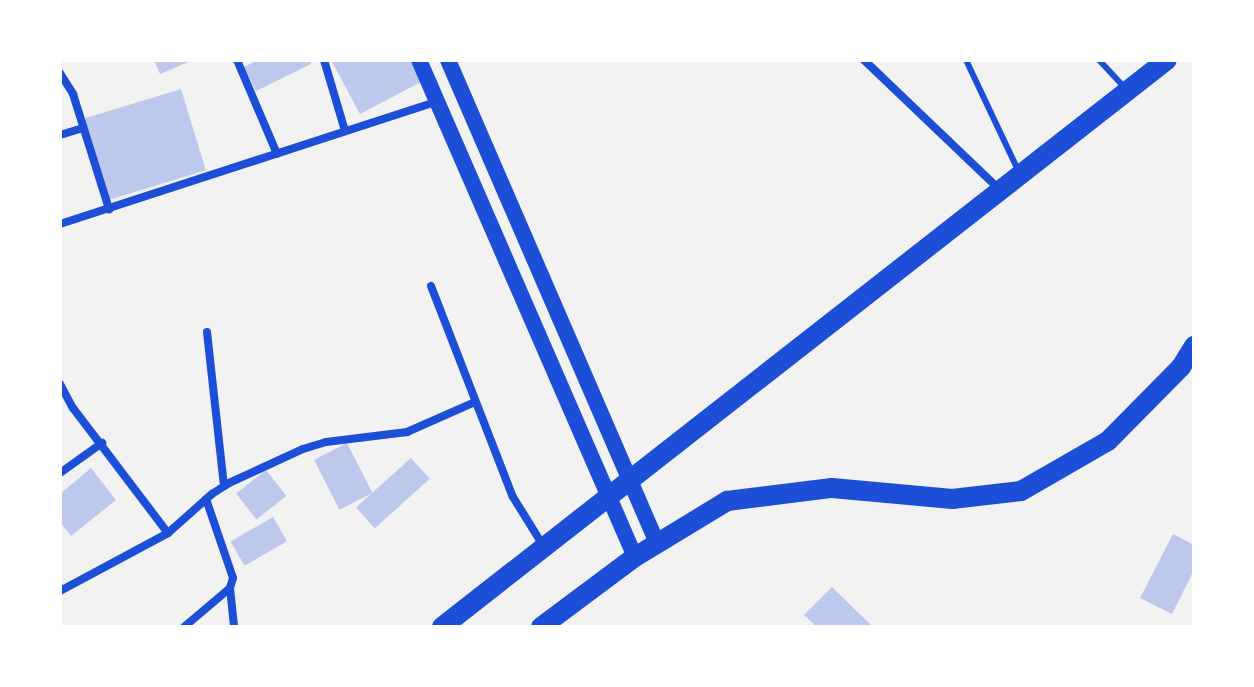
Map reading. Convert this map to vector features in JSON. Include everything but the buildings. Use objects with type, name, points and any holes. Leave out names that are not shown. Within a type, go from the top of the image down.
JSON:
[{"type":"main road","points":[[419,60],[635,557]]},
{"type":"main road","points":[[448,60],[657,543]]},
{"type":"main road","points":[[442,627],[1167,60]]},
{"type":"main road","points":[[541,627],[635,557],[727,501],[832,488],[952,499],[1021,491],[1108,441],[1181,367],[1194,346]]},
{"type":"street","points":[[237,60],[277,154]]},
{"type":"street","points":[[324,60],[345,131]]},
{"type":"street","points":[[864,60],[1000,191]]},
{"type":"street","points":[[60,73],[73,94],[109,209]]},
{"type":"street","points":[[60,224],[435,102]]},
{"type":"street","points":[[60,135],[83,128]]},
{"type":"street","points":[[431,286],[513,497],[544,548]]},
{"type":"street","points":[[207,332],[224,486]]},
{"type":"street","points":[[60,384],[73,408],[168,533]]},
{"type":"street","points":[[60,591],[168,533],[224,486],[303,449],[423,427],[475,402]]},
{"type":"street","points":[[60,473],[102,443]]},
{"type":"street","points":[[206,499],[233,578],[230,588],[234,627]]},
{"type":"street","points":[[184,627],[230,588]]},
{"type":"lane","points":[[966,60],[1020,175]]},
{"type":"lane","points":[[1099,60],[1128,91]]}]
